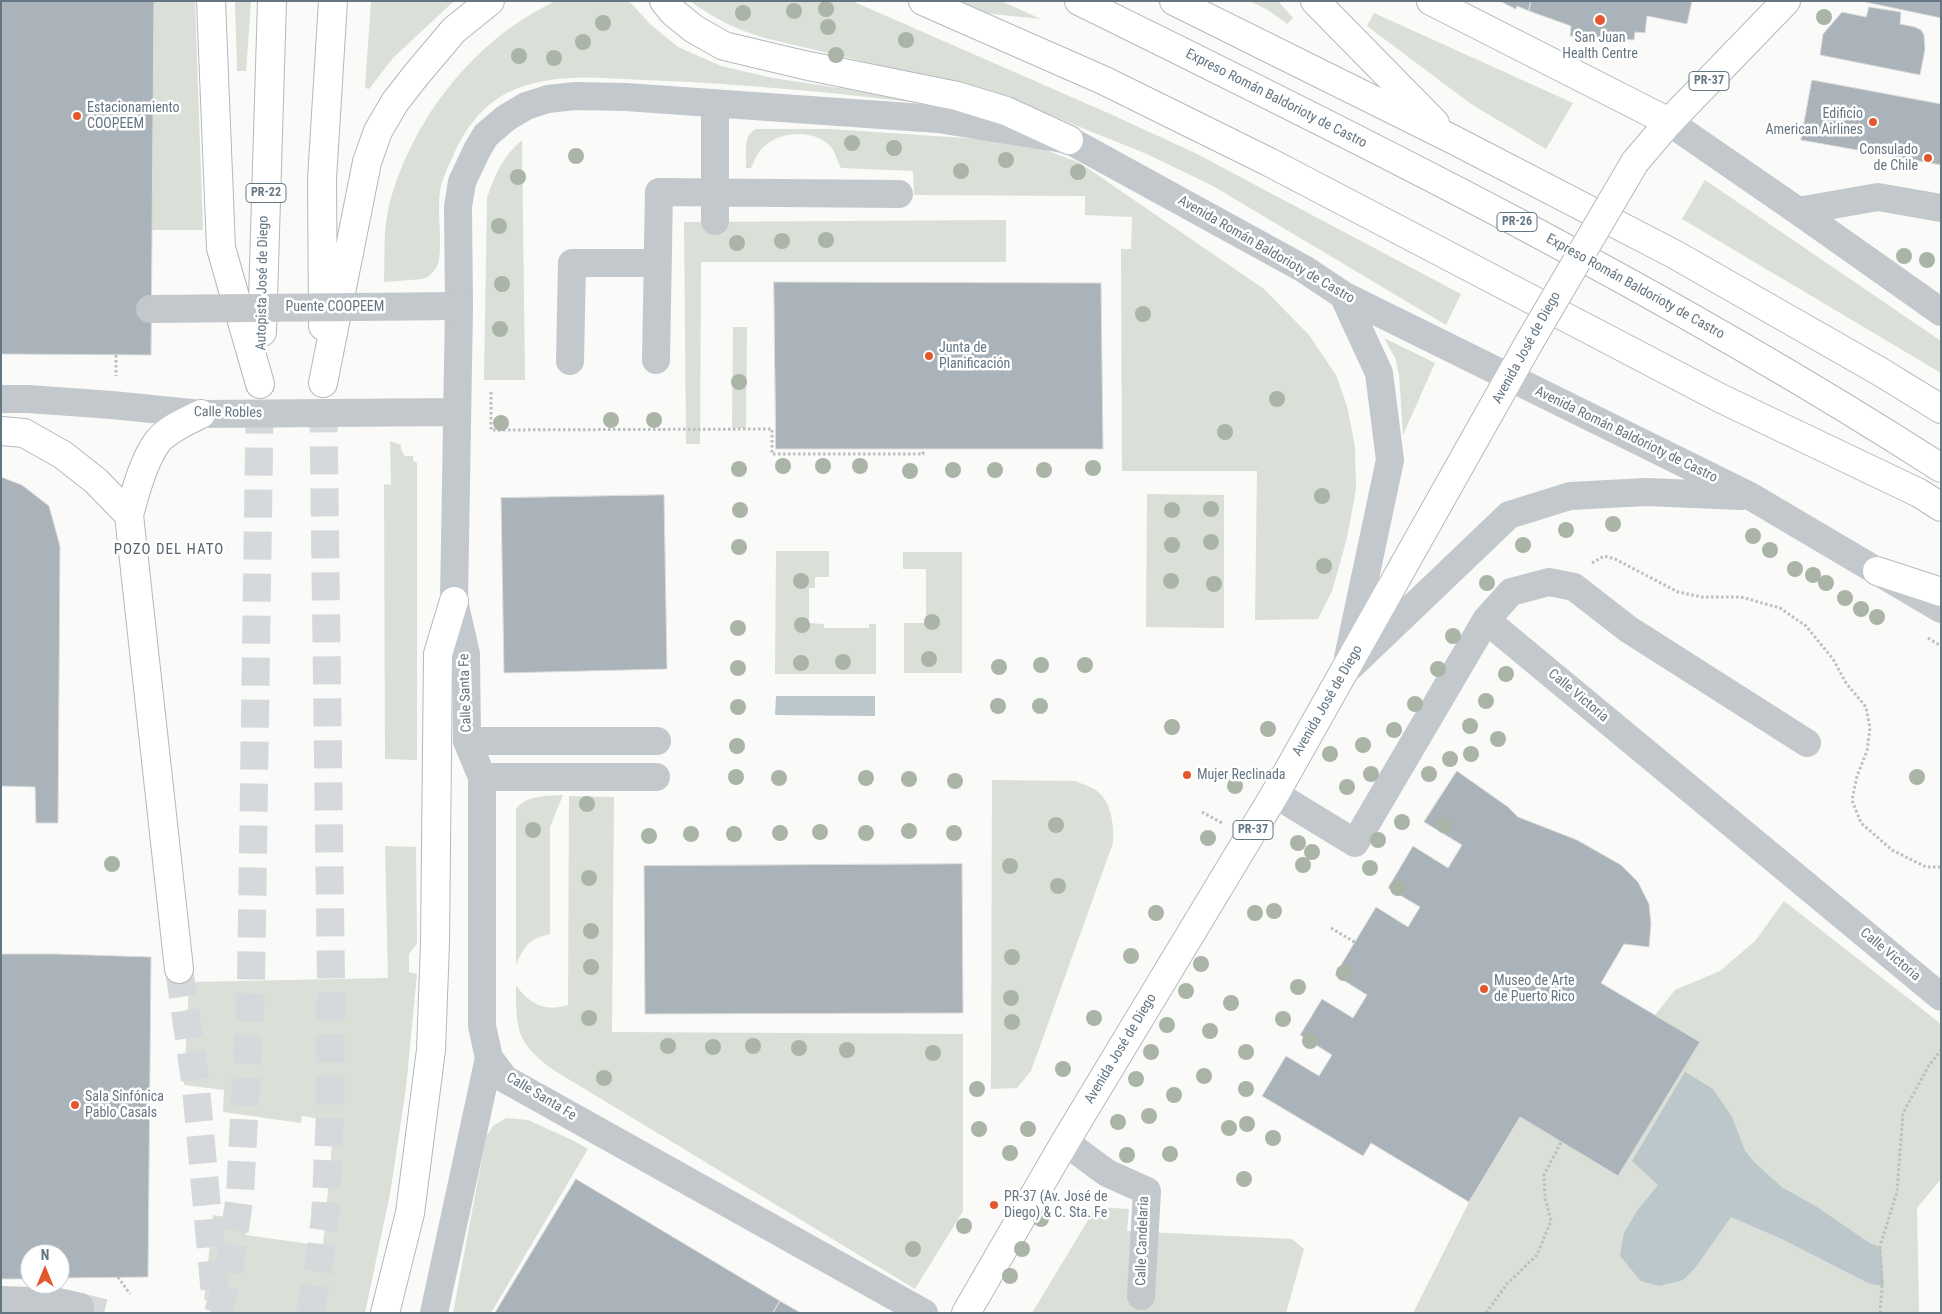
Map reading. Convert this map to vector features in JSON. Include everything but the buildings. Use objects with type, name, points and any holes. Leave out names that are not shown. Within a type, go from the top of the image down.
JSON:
[{"type":"main road","name":"Autopista José de Diego","points":[[212,1],[221,248],[260,384],[272,1]]},
{"type":"main road","points":[[333,1],[322,179],[323,383],[368,162],[378,132],[400,95],[441,45],[454,30],[490,1]]},
{"type":"main road","points":[[923,1],[1105,82],[1269,162],[1720,398],[1919,493],[1941,507]]},
{"type":"main road","name":"Expreso Román Baldorioty de Castro","points":[[1079,1],[1456,190],[1664,300],[1782,369],[1941,468]]},
{"type":"main road","points":[[1174,1],[1452,139],[1674,254],[1879,371],[1941,409]]},
{"type":"main road","points":[[1315,1],[1452,139]]},
{"type":"main road","points":[[1430,1],[1669,122]]},
{"type":"main road","name":"PR-37","points":[[1669,122],[1786,1]]},
{"type":"main road","points":[[668,7],[694,29],[724,46],[804,65],[957,96],[1006,111],[1070,140]]},
{"type":"main road","name":"Avenida José de Diego","points":[[966,1313],[1065,1142],[1275,794],[1346,672],[1530,341],[1635,162],[1669,122]]},
{"type":"main road","points":[[179,969],[129,515],[142,473],[158,441],[175,428],[201,414]]},
{"type":"main road","points":[[1,431],[24,433],[63,455],[96,481],[129,515]]},
{"type":"main road","points":[[1876,571],[1941,592]]},
{"type":"main road","points":[[385,1313],[410,1212],[431,1050],[435,942],[438,654],[454,601]]},
{"type":"street","name":"Calle Santa Fe","points":[[715,103],[575,96],[548,98],[526,106],[506,118],[486,135],[476,150],[462,182],[458,208],[459,306],[454,601],[466,654],[467,741],[482,777],[482,1026],[489,1058],[505,1079],[924,1313]]},
{"type":"street","points":[[715,103],[715,221]]},
{"type":"street","name":"Avenida Román Baldorioty de Castro","points":[[715,103],[938,119],[1070,140],[1304,269],[1343,295],[1750,496],[1941,609]]},
{"type":"street","points":[[1669,122],[1941,312]]},
{"type":"street","points":[[656,360],[659,192],[899,194]]},
{"type":"street","points":[[1798,211],[1878,197],[1941,208]]},
{"type":"street","points":[[570,361],[572,263],[658,263]]},
{"type":"street","points":[[1343,295],[1379,373],[1390,460],[1346,672]]},
{"type":"street","name":"Puente COOPEEM","points":[[150,309],[459,306]]},
{"type":"street","name":"Calle Robles","points":[[1,399],[112,405],[201,414],[456,412]]},
{"type":"street","points":[[1346,672],[1509,515],[1570,496],[1646,492],[1750,496]]},
{"type":"street","points":[[1275,794],[1355,843],[1486,620],[1511,592],[1549,582],[1574,588],[1628,630],[1806,743]]},
{"type":"street","name":"Calle Victoria","points":[[1486,620],[1941,997]]},
{"type":"street","points":[[467,741],[657,741]]},
{"type":"street","points":[[482,777],[656,777]]},
{"type":"street","points":[[434,1313],[489,1058]]},
{"type":"street","name":"Calle Candelaria","points":[[1065,1142],[1107,1173],[1147,1191],[1141,1296]]},
{"type":"street","points":[[1,1300],[58,1302],[80,1307]]},
{"type":"path","points":[[491,392],[491,430],[772,429],[772,454],[923,454],[923,449]]},
{"type":"path","points":[[1574,588],[1586,567],[1604,556],[1615,559],[1678,592],[1702,597],[1741,597],[1780,608],[1806,626],[1833,659],[1846,683],[1866,707],[1870,728],[1867,751],[1857,776],[1852,800],[1861,823],[1892,850],[1926,867],[1941,867]]},
{"type":"path","points":[[1331,928],[1356,942]]},
{"type":"path","points":[[1880,1313],[1882,1288],[1880,1246],[1897,1192],[1903,1113],[1928,1067],[1941,1050]]},
{"type":"path","points":[[1486,1313],[1507,1284],[1537,1254],[1551,1220],[1545,1197],[1544,1175],[1561,1142]]},
{"type":"path","points":[[118,1277],[130,1294]]},
{"type":"shaded area","points":[[154,1],[195,1],[203,230],[151,230]]},
{"type":"shaded area","points":[[235,1],[251,1],[246,71],[237,71]]},
{"type":"shaded area","points":[[371,1],[454,1],[393,58],[369,89],[365,88]]},
{"type":"shaded area","points":[[556,1],[629,1],[650,24],[678,47],[721,66],[773,78],[945,104],[945,106],[870,97],[681,81],[575,78],[542,81],[525,86],[509,92],[491,103],[475,119],[457,146],[445,173],[440,191],[440,251],[434,271],[423,279],[384,282],[385,234],[389,206],[399,174],[413,143],[430,113],[450,85],[473,59],[526,17]]},
{"type":"shaded area","points":[[690,1],[852,1],[1195,153],[1461,294],[1446,325],[1213,186],[1149,155],[1021,103],[974,88],[755,35],[726,23]]},
{"type":"shaded area","points":[[955,1],[1001,1],[1041,19],[983,13]]},
{"type":"shaded area","points":[[1250,1],[1278,1],[1293,18],[1287,24],[1268,10]]},
{"type":"shaded area","points":[[1374,13],[1573,103],[1546,149],[1471,104],[1367,26]]},
{"type":"shaded area","points":[[756,129],[830,129],[995,140],[1038,147],[1080,163],[1264,289],[1309,335],[1336,375],[1347,406],[1355,447],[1356,489],[1347,538],[1332,591],[1318,619],[1255,620],[1257,471],[1122,471],[1121,249],[1131,249],[1132,217],[1085,215],[1085,196],[914,195],[913,171],[841,168],[831,147],[825,141],[808,135],[789,135],[772,140],[757,155],[751,168],[746,168],[747,141]]},
{"type":"shaded area","points":[[522,140],[525,380],[484,380],[487,198],[500,167],[515,146]]},
{"type":"shaded area","points":[[1705,180],[1941,341],[1941,373],[1682,219]]},
{"type":"shaded area","points":[[1006,220],[1006,262],[701,262],[700,444],[686,444],[684,222]]},
{"type":"shaded area","points":[[733,327],[747,327],[746,428],[732,428]]},
{"type":"shaded area","points":[[1384,338],[1435,363],[1403,435],[1399,374],[1395,358]]},
{"type":"shaded area","points":[[390,441],[401,445],[401,450],[405,456],[413,456],[413,461],[417,463],[417,760],[385,759],[384,484],[391,485]]},
{"type":"shaded area","points":[[1147,494],[1224,495],[1224,628],[1146,627]]},
{"type":"shaded area","points":[[776,551],[829,551],[829,577],[815,577],[815,588],[809,588],[809,623],[824,624],[824,628],[869,628],[869,624],[876,624],[876,674],[775,674]]},
{"type":"shaded area","points":[[903,552],[962,552],[962,673],[904,673],[904,623],[926,623],[926,569],[903,569]]},
{"type":"shaded area","points":[[776,696],[875,696],[875,716],[775,715]]},
{"type":"shaded area","points":[[992,780],[1075,781],[1086,785],[1097,791],[1106,801],[1113,829],[1113,843],[1031,1071],[1017,1088],[991,1089]]},
{"type":"shaded area","points":[[563,795],[550,827],[550,934],[537,938],[528,944],[516,965],[516,809],[520,804],[531,799]]},
{"type":"shaded area","points":[[569,796],[614,797],[612,1032],[963,1034],[963,1211],[915,1289],[555,1071],[532,1052],[518,1025],[516,985],[526,997],[538,1005],[552,1008],[568,1005]]},
{"type":"shaded area","points":[[385,846],[416,847],[417,944],[409,954],[409,972],[417,974],[406,1088],[390,1194],[365,1313],[210,1313],[211,1301],[204,1300],[213,1215],[246,1220],[246,1235],[323,1246],[334,1121],[302,1116],[301,1123],[223,1112],[224,1090],[184,1085],[189,982],[388,978]]},
{"type":"shaded area","points":[[1784,901],[1941,1024],[1941,1179],[1917,1208],[1919,1313],[1413,1313],[1469,1202],[1520,1117],[1618,1176],[1655,1015],[1675,990],[1720,971],[1755,941]]},
{"type":"shaded area","points":[[1685,1072],[1713,1089],[1732,1117],[1745,1151],[1754,1162],[1783,1188],[1817,1207],[1868,1242],[1881,1248],[1884,1286],[1870,1284],[1782,1239],[1731,1217],[1695,1268],[1683,1280],[1659,1286],[1641,1281],[1620,1256],[1624,1233],[1637,1211],[1658,1185],[1632,1161]]},
{"type":"shaded area","points":[[506,1118],[528,1120],[588,1149],[491,1313],[453,1313],[486,1137],[493,1126]]},
{"type":"shaded area","points":[[1096,1207],[1129,1209],[1127,1231],[1292,1239],[1304,1249],[1286,1313],[1032,1313]]},
{"type":"tunnel","points":[[310,1313],[325,1218],[330,1114],[331,981],[323,383]]},
{"type":"tunnel","points":[[218,1313],[227,1283],[240,1195],[251,983],[260,384]]},
{"type":"tunnel","points":[[179,969],[196,1088],[215,1295]]},
{"type":"tunnel","points":[[80,1307],[104,1313]]},
{"type":"place","name":"San Juan Health Centre","points":[[1600,20]]},
{"type":"place","name":"Estacionamiento COOPEEM","points":[[77,116]]},
{"type":"place","name":"Edificio American Airlines","points":[[1873,122]]},
{"type":"place","name":"Consulado de Chile","points":[[1928,158]]},
{"type":"place","name":"Junta de Planificación","points":[[929,356]]},
{"type":"place","name":"Mujer Reclinada","points":[[1187,775]]},
{"type":"place","name":"Museo de Arte de Puerto Rico","points":[[1484,989]]},
{"type":"place","name":"Sala Sinfónica Pablo Casals","points":[[75,1105]]},
{"type":"place","name":"PR-37 (Av. José de Diego) & C. Sta. Fe","points":[[994,1205]]},
{"type":"district","name":"POZO DEL HATO","points":[[169,550]]}]
